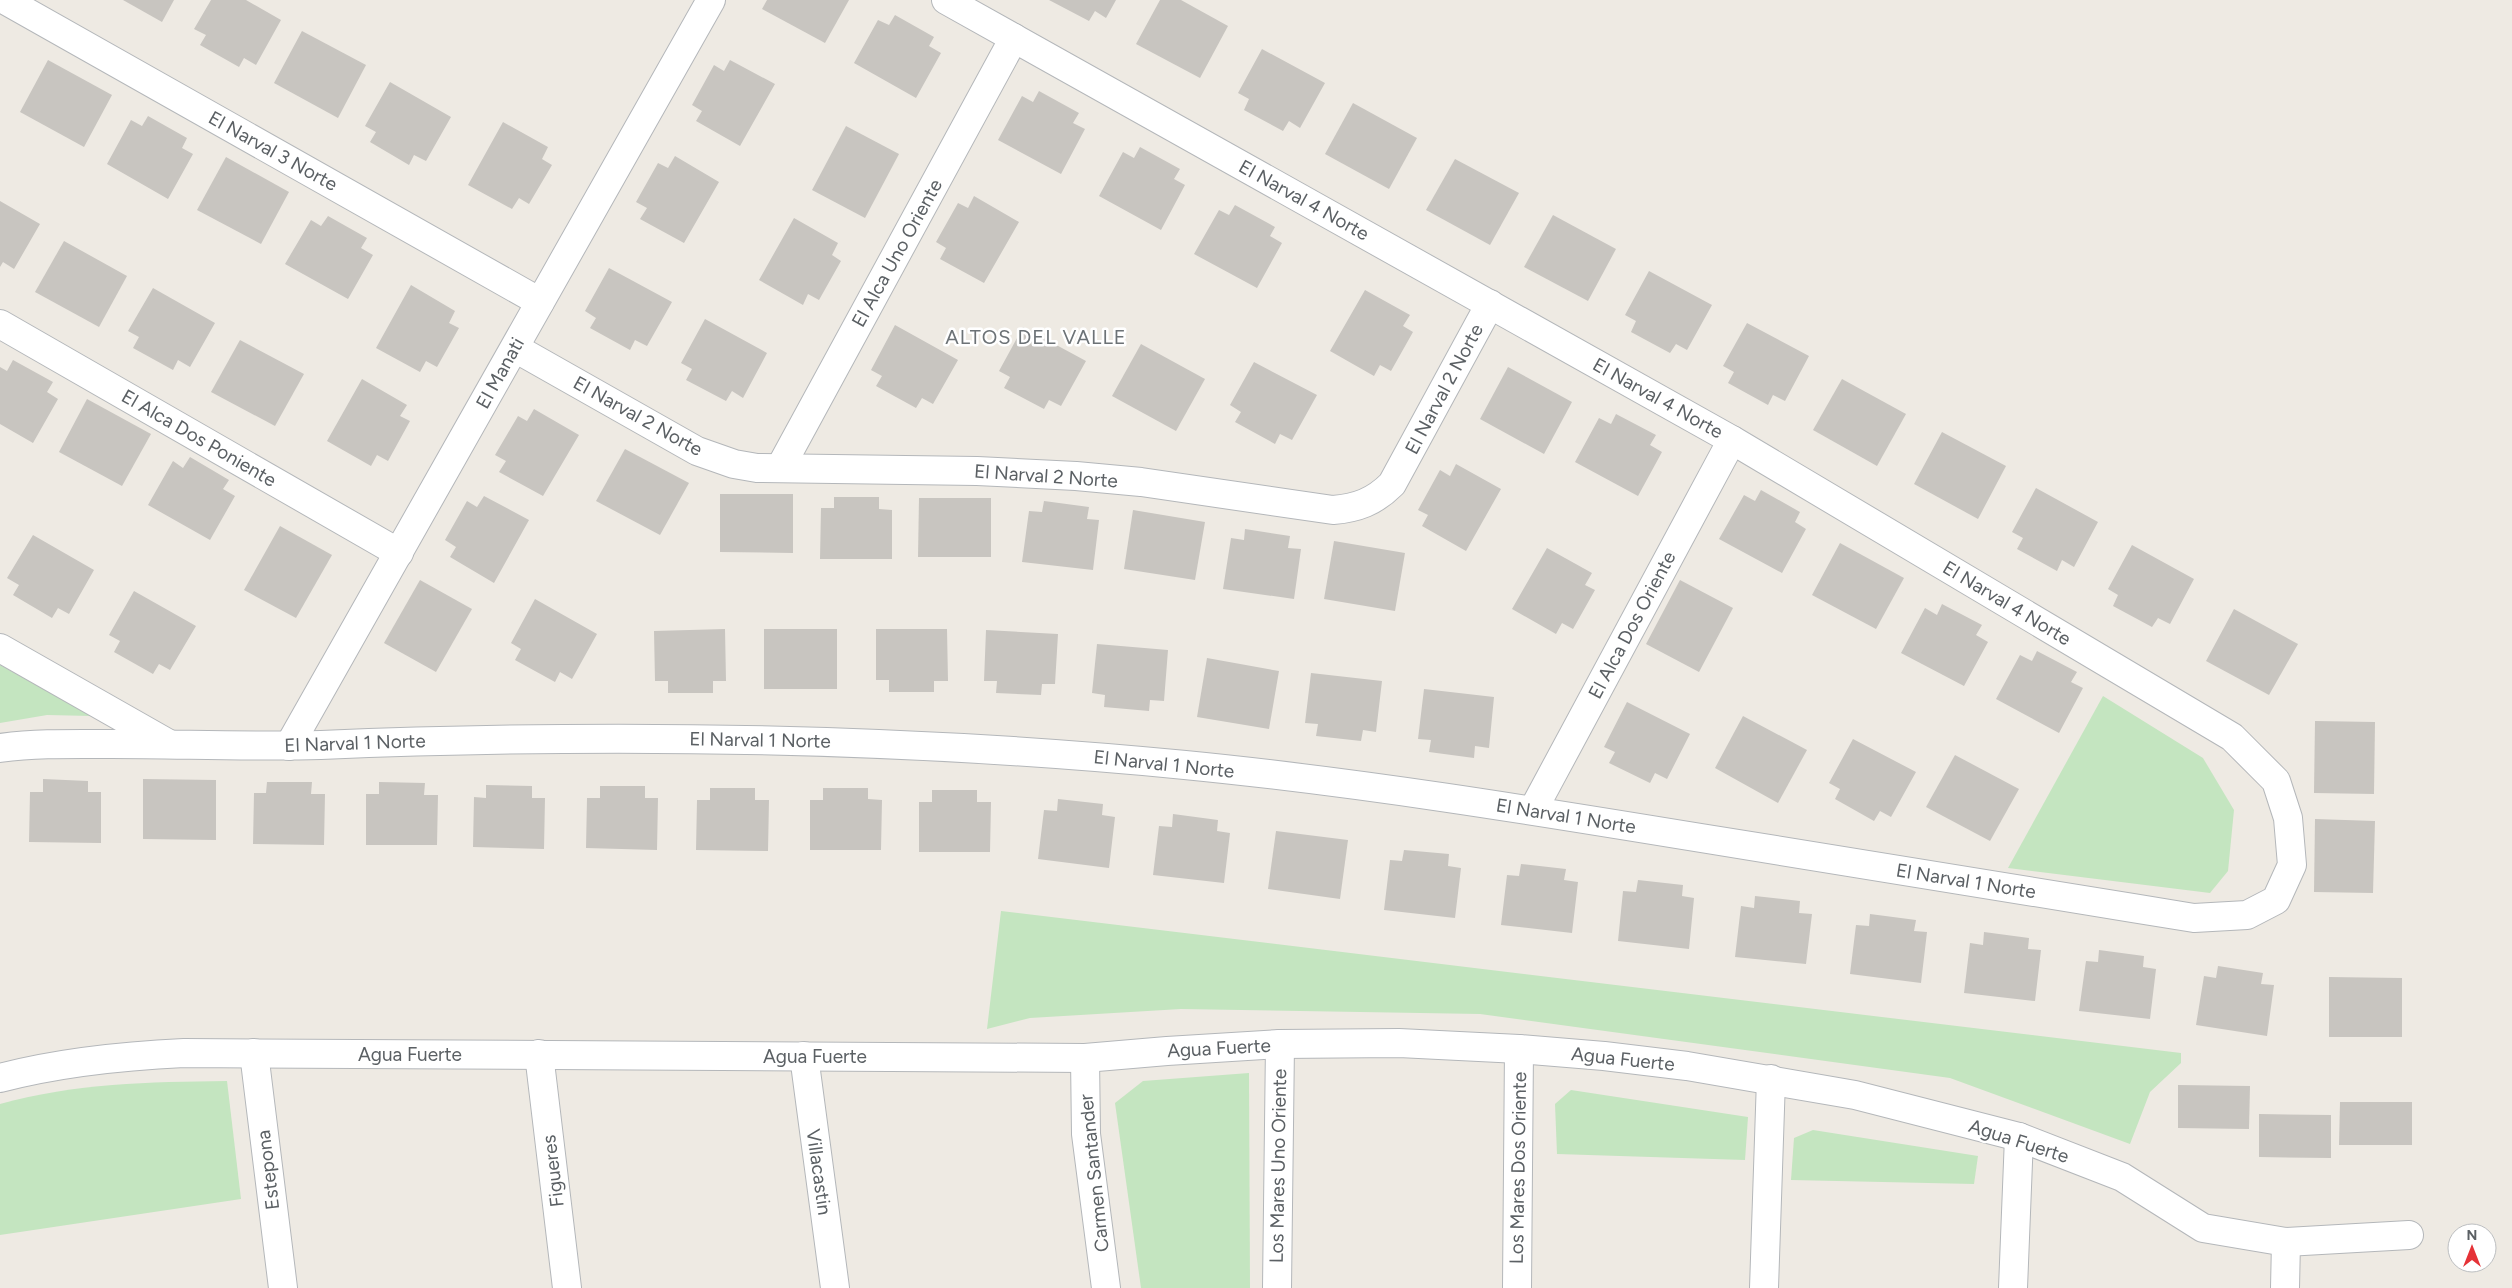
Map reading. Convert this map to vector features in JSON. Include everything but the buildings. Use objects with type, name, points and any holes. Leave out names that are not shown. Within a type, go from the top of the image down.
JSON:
[{"type":"street","name":"El Narval 3 Norte","points":[[5,0],[540,302]]},
{"type":"street","name":"El Manati","points":[[290,746],[711,0]]},
{"type":"street","name":"El Narval 4 Norte","points":[[946,0],[1732,440],[2232,737],[2276,781],[2288,818],[2292,865]]},
{"type":"street","name":"El Alca Uno Oriente","points":[[780,468],[1014,38]]},
{"type":"street","name":"El Narval 2 Norte","points":[[515,348],[697,451],[734,464],[780,468],[977,471],[1076,476],[1142,482],[1333,510],[1350,509],[1366,504],[1380,496],[1392,484],[1490,304]]},
{"type":"street","name":"El Alca Dos Poniente","points":[[0,324],[398,553]]},
{"type":"street","name":"El Alca Dos Oriente","points":[[1533,810],[1732,440]]},
{"type":"street","points":[[0,648],[170,744]]},
{"type":"street","name":"El Narval 1 Norte","points":[[0,748],[50,744],[290,746],[471,739],[652,737],[834,741],[1015,751],[1188,766],[1361,786],[1533,810],[2194,918],[2247,915],[2269,904],[2276,900],[2292,865]]},
{"type":"street","name":"Agua Fuerte","points":[[0,1078],[34,1069],[128,1056],[254,1053],[1085,1058],[1280,1044],[1400,1043],[1519,1048],[1604,1056],[1771,1079],[1937,1114],[2019,1137],[2122,1178],[2203,1228],[2286,1242],[2409,1235]]},
{"type":"street","name":"Los Mares Uno Oriente","points":[[1276,1288],[1280,1044]]},
{"type":"street","name":"Los Mares Dos Oriente","points":[[1517,1288],[1519,1048]]},
{"type":"street","name":"Estepona","points":[[254,1053],[283,1288]]},
{"type":"street","name":"Figueres","points":[[539,1054],[567,1288]]},
{"type":"street","name":"Villacastin","points":[[804,1056],[835,1288]]},
{"type":"street","name":"Carmen Santander","points":[[1085,1058],[1086,1134],[1106,1288]]},
{"type":"street","points":[[1764,1288],[1771,1079]]},
{"type":"street","points":[[2013,1288],[2019,1137]]},
{"type":"street","points":[[2285,1288],[2286,1242]]},
{"type":"green space","points":[[0,665],[92,716],[47,715],[0,723]]},
{"type":"green space","points":[[2103,696],[2203,758],[2234,810],[2228,871],[2210,893],[2008,868]]},
{"type":"green space","points":[[1001,911],[2181,1053],[2181,1063],[2150,1092],[2130,1144],[1950,1078],[1480,1014],[1181,1009],[1030,1018],[987,1029]]},
{"type":"green space","points":[[1249,1073],[1250,1288],[1141,1288],[1115,1103],[1143,1081]]},
{"type":"green space","points":[[227,1081],[241,1199],[0,1235],[0,1104],[56,1092],[112,1085]]},
{"type":"green space","points":[[1571,1090],[1748,1117],[1745,1160],[1557,1154],[1555,1104]]},
{"type":"green space","points":[[1813,1130],[1978,1156],[1974,1184],[1791,1180],[1794,1138]]},
{"type":"district","name":"ALTOS DEL VALLE","points":[[1036,337]]}]
